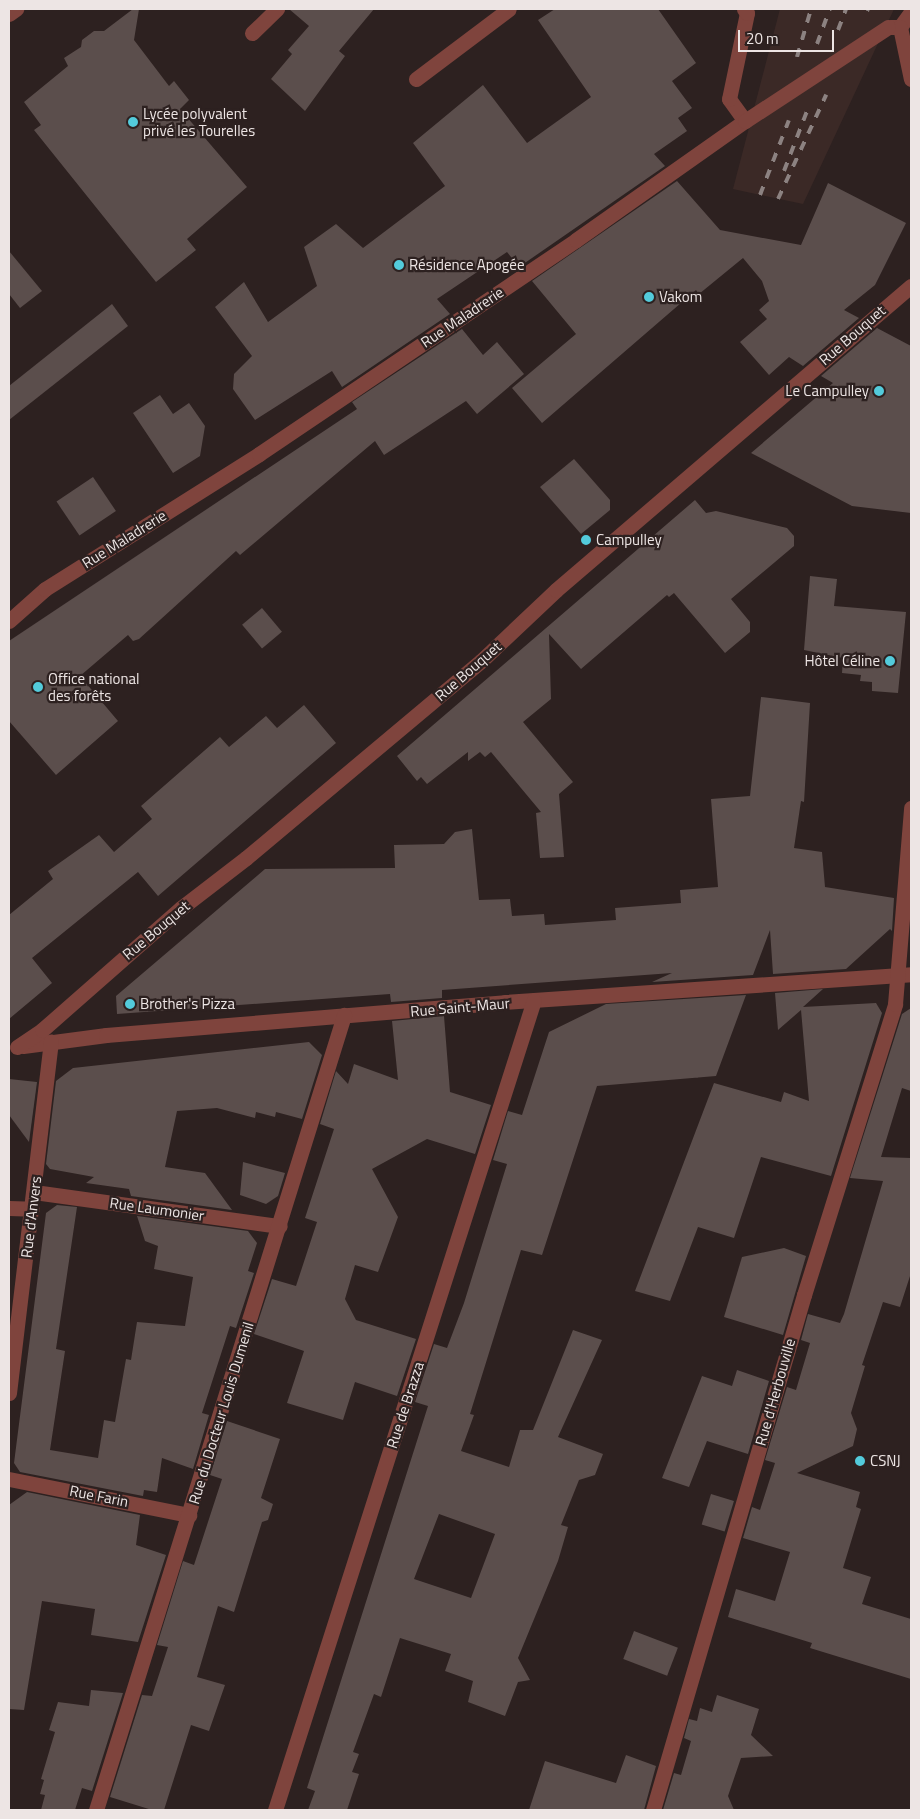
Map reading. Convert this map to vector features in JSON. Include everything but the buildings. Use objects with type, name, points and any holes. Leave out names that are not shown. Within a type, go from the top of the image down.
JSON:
[{"type":"street","points":[[9,14],[16,9]]},
{"type":"street","points":[[252,33],[277,9]]},
{"type":"street","points":[[416,79],[509,9]]},
{"type":"street","points":[[744,9],[747,13],[729,99],[745,121]]},
{"type":"street","name":"Rue Maladrerie","points":[[9,621],[45,589],[259,454],[576,240],[745,121],[894,27],[911,12]]},
{"type":"street","points":[[894,27],[911,79]]},
{"type":"street","name":"Rue Bouquet","points":[[13,1048],[42,1030],[181,908],[246,858],[481,661],[556,590],[911,286]]},
{"type":"street","name":"Rue d'Herbouville","points":[[653,1810],[804,1294],[895,1004],[895,974],[911,808]]},
{"type":"street","name":"Rue Saint-Maur","points":[[13,1048],[51,1041],[344,1015],[911,974]]},
{"type":"street","name":"Rue de Brazza","points":[[275,1810],[534,1000]]},
{"type":"street","name":"Rue du Docteur Louis Dumenil","points":[[96,1810],[280,1226],[344,1015]]},
{"type":"street","name":"Rue d'Anvers","points":[[9,1393],[51,1041]]},
{"type":"street","name":"Rue Laumonier","points":[[34,1192],[280,1226]]},
{"type":"street","points":[[9,1208],[32,1210]]},
{"type":"street","name":"Rue Farin","points":[[9,1478],[189,1515]]},
{"type":"shaded area","points":[[780,9],[894,9],[803,204],[733,189]]},
{"type":"railway","points":[[797,57],[811,9]]},
{"type":"railway","points":[[817,44],[830,9]]},
{"type":"railway","points":[[838,30],[846,9]]},
{"type":"railway","points":[[778,199],[826,95]]},
{"type":"railway","points":[[784,171],[809,106]]},
{"type":"railway","points":[[760,195],[789,120]]},
{"type":"place","name":"Lycée polyvalent privé les Tourelles","points":[[133,122]]},
{"type":"place","name":"Résidence Apogée","points":[[399,265]]},
{"type":"place","name":"Vakom","points":[[649,297]]},
{"type":"place","name":"Le Campulley","points":[[879,391]]},
{"type":"place","name":"Campulley","points":[[586,540]]},
{"type":"place","name":"Hôtel Céline","points":[[890,661]]},
{"type":"place","name":"Office national des forêts","points":[[38,687]]},
{"type":"place","name":"Brother's Pizza","points":[[130,1004]]},
{"type":"place","name":"CSNJ","points":[[860,1461]]}]
